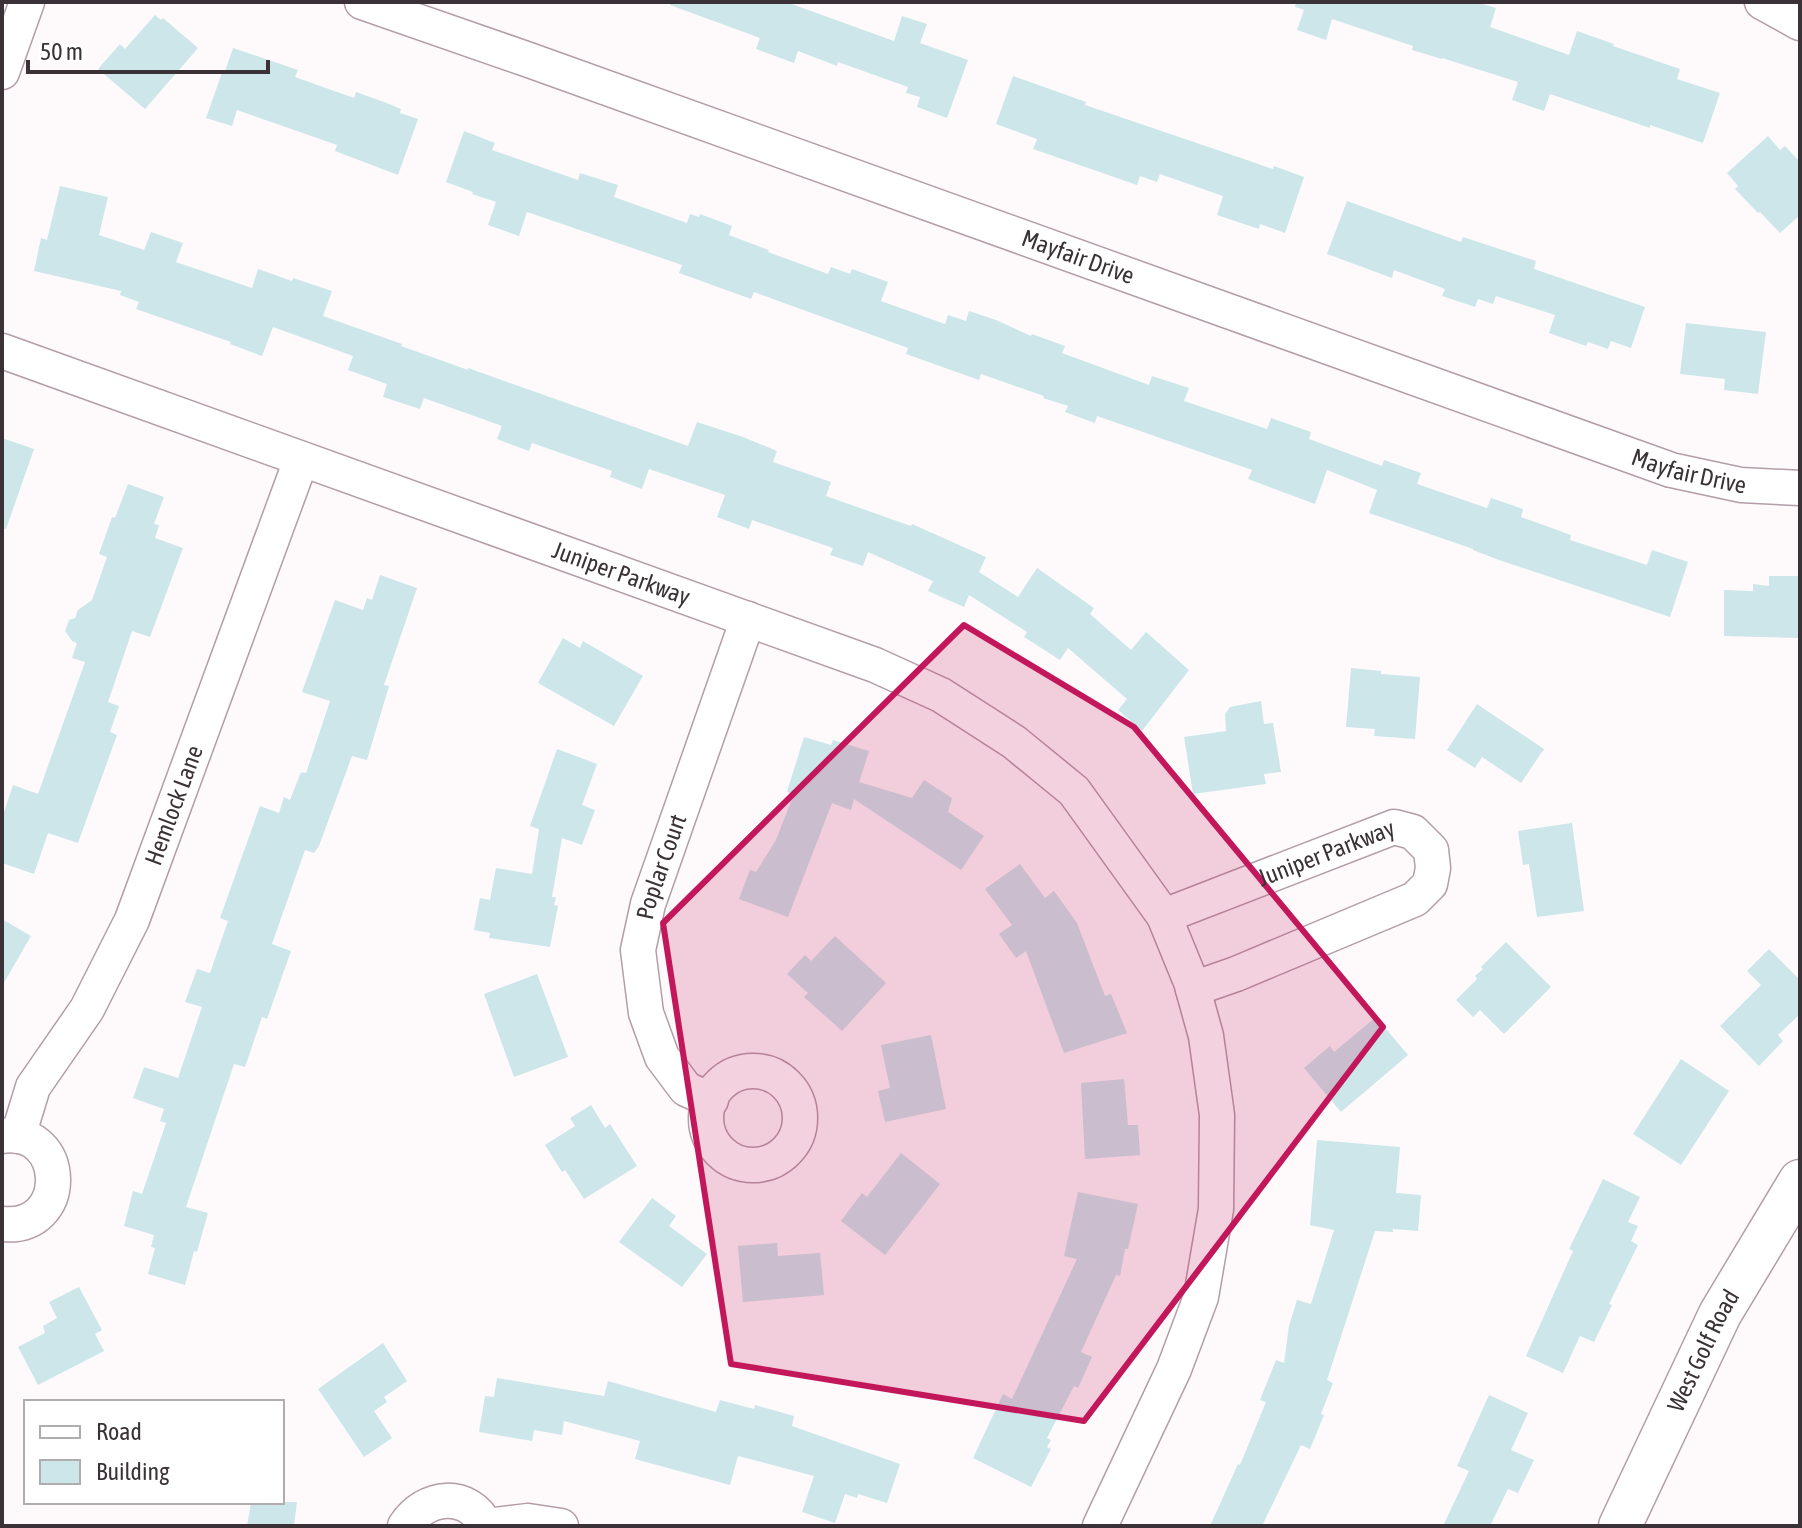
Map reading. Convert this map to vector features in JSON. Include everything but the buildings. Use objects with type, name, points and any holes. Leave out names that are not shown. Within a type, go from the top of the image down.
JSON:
[{"type":"street","points":[[2,72],[27,2]]},
{"type":"street","name":"Mayfair Drive","points":[[362,2],[1671,470],[1741,485],[1800,488]]},
{"type":"street","points":[[1765,3],[1800,23]]},
{"type":"street","name":"Juniper Parkway","points":[[2,351],[875,665],[941,695],[1014,742],[1074,791],[1164,916],[1193,989],[1206,1036],[1217,1115],[1216,1209],[1201,1297],[1174,1369],[1100,1526]]},
{"type":"street","name":"Hemlock Lane","points":[[2,1224],[20,1224],[34,1218],[51,1196],[54,1182],[46,1154],[35,1143],[10,1136],[33,1087],[87,1009],[132,920],[301,460]]},
{"type":"street","name":"Poplar Court","points":[[711,1100],[686,1089],[662,1057],[646,1013],[638,950],[648,904],[748,619]]},
{"type":"street","name":"Juniper Parkway","points":[[1164,916],[1394,827],[1413,832],[1431,850],[1433,868],[1430,884],[1415,899],[1193,989]]},
{"type":"street","name":"West Golf Road","points":[[1620,1526],[1720,1314],[1800,1181]]},
{"type":"street","points":[[405,1526],[415,1512],[428,1504],[442,1501],[458,1502],[471,1508],[486,1526],[528,1521],[561,1526]]},
{"type":"highlighted area","points":[[964,625],[1134,727],[1383,1027],[1084,1421],[731,1364],[663,923]]}]
